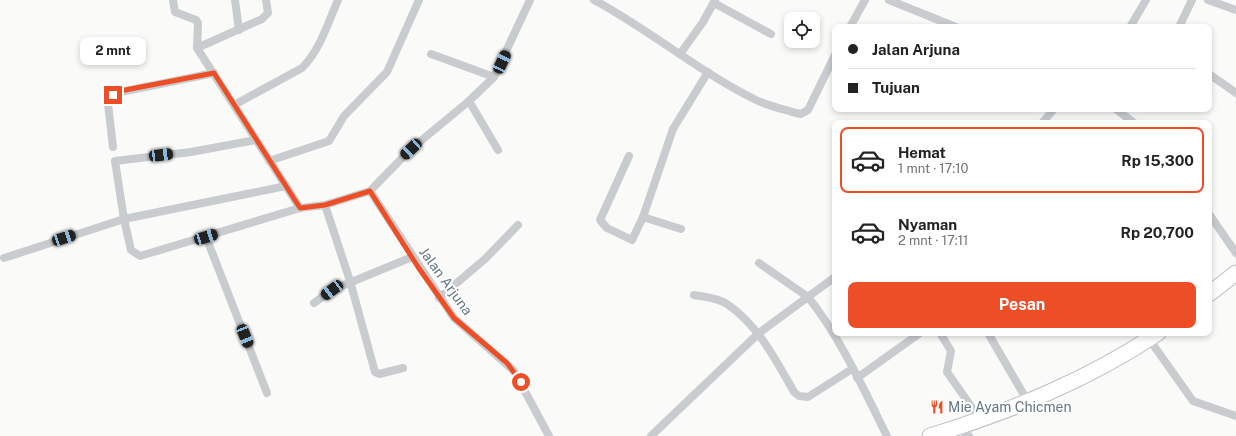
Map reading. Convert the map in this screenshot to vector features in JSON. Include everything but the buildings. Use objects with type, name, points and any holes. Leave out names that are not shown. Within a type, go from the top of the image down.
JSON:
[{"type":"highway","points":[[1212,292],[1236,273]]},
{"type":"highway","points":[[930,436],[964,432],[980,419],[1028,402],[1088,376],[1154,336]]},
{"type":"street","points":[[172,0],[175,12],[196,20],[198,24],[197,48],[300,208]]},
{"type":"street","points":[[235,0],[239,30]]},
{"type":"street","points":[[197,48],[239,30],[266,16],[268,10],[266,0]]},
{"type":"street","points":[[234,105],[302,68],[309,61],[315,52],[338,0]]},
{"type":"street","points":[[269,162],[329,141],[344,116],[387,72],[419,0]]},
{"type":"street","points":[[256,140],[191,152],[115,161],[124,219],[131,250],[138,255],[206,237],[300,208],[325,205],[370,191],[411,149],[469,101],[494,77],[530,0]]},
{"type":"street","points":[[594,0],[628,18],[708,72],[755,99],[801,114],[808,110],[832,67]]},
{"type":"street","points":[[852,24],[865,0]]},
{"type":"street","points":[[889,0],[949,24]]},
{"type":"street","points":[[1132,24],[1146,0]]},
{"type":"street","points":[[1208,0],[1236,10]]},
{"type":"street","points":[[1180,24],[1190,1]]},
{"type":"street","points":[[680,54],[703,22],[714,2],[771,34]]},
{"type":"street","points":[[431,54],[494,77]]},
{"type":"street","points":[[629,156],[600,220],[607,228],[632,240],[643,217],[674,128],[708,72]]},
{"type":"street","points":[[113,147],[108,104],[109,100],[116,93],[214,73]]},
{"type":"street","points":[[1212,76],[1236,93]]},
{"type":"street","points":[[469,101],[498,150]]},
{"type":"street","points":[[1045,120],[1051,112]]},
{"type":"street","points":[[1120,112],[1130,120]]},
{"type":"street","points":[[4,258],[124,219],[286,186]]},
{"type":"street","name":"Jalan Arjuna","points":[[370,191],[439,298],[464,328],[497,354],[514,370],[550,436]]},
{"type":"street","points":[[325,205],[350,281],[375,372],[379,374],[402,368]]},
{"type":"street","points":[[643,217],[681,229]]},
{"type":"street","points":[[1212,218],[1236,253]]},
{"type":"street","points":[[439,298],[485,259],[518,224]]},
{"type":"street","points":[[206,237],[268,393]]},
{"type":"street","points":[[314,303],[332,290],[350,281],[412,257]]},
{"type":"street","points":[[759,263],[808,297],[832,330]]},
{"type":"street","points":[[652,436],[759,333],[832,279]]},
{"type":"street","points":[[694,296],[713,299],[727,304],[759,333],[794,392],[799,396],[808,397],[852,369]]},
{"type":"street","points":[[836,336],[887,436]]},
{"type":"street","points":[[857,378],[916,336]]},
{"type":"street","points":[[942,336],[951,351],[947,372],[980,419]]},
{"type":"street","points":[[990,336],[1028,402]]},
{"type":"street","points":[[1154,336],[1193,400],[1236,416]]},
{"type":"place","name":"Mie Ayam Chicmen","points":[[937,407]]},
{"type":"route","points":[[113,95],[120,91],[214,73],[269,162],[290,191],[300,208],[325,205],[353,198],[370,191],[418,267],[454,318],[507,363],[514,370],[521,382]]}]
